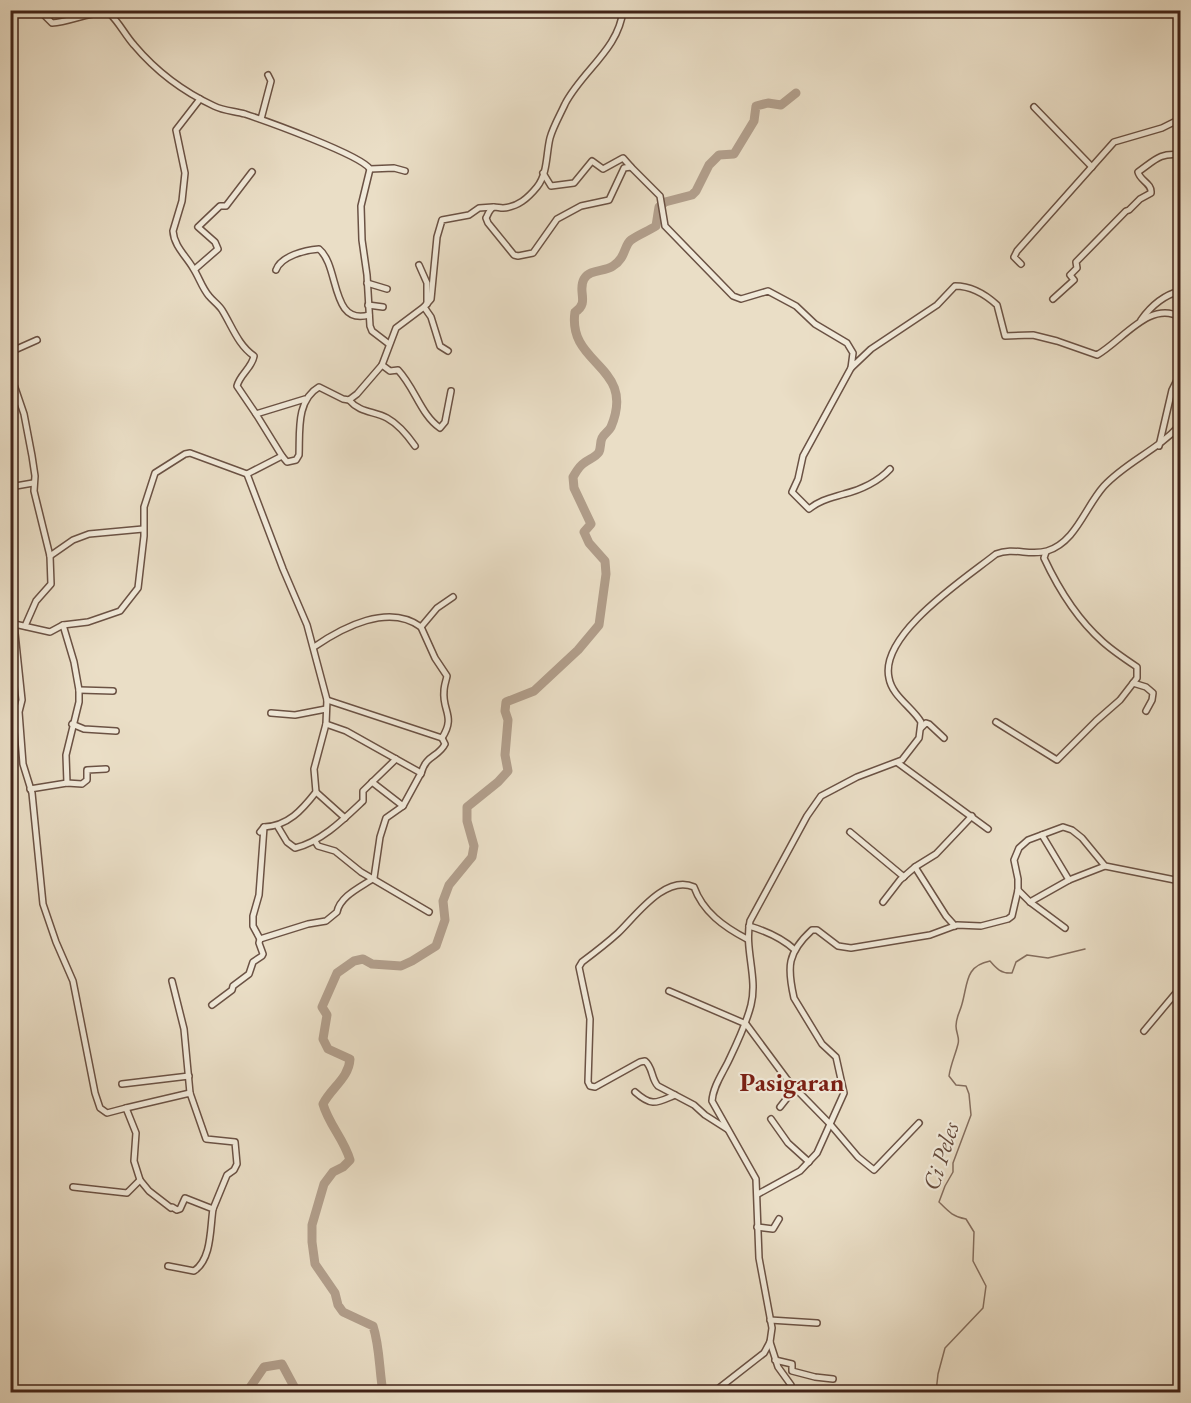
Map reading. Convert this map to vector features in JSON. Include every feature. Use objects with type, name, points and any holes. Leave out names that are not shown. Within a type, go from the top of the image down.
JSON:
[{"type":"street","points":[[39,10],[52,23],[66,22],[99,12],[109,13],[133,45],[154,67],[200,99],[217,108],[261,119],[327,144],[360,160],[370,170],[394,168],[405,171]]},
{"type":"street","points":[[349,400],[357,394],[381,365],[387,354],[392,334],[401,322],[426,305],[432,294],[440,223],[445,219],[469,215],[479,208],[505,208],[523,202],[540,184],[545,170],[550,137],[566,102],[620,28],[623,10]]},
{"type":"street","points":[[261,119],[271,81],[268,75]]},
{"type":"street","points":[[200,99],[176,130],[184,160],[185,179],[183,201],[173,231],[177,245],[195,269],[201,285],[222,308],[247,351],[254,356],[237,386],[287,462],[296,460],[298,455],[301,414],[305,399],[308,394],[319,387],[349,400],[362,410],[390,420],[415,446]]},
{"type":"street","points":[[1034,107],[1092,168]]},
{"type":"street","points":[[1022,264],[1014,257],[1017,251],[1116,140],[1162,128],[1180,118]]},
{"type":"street","points":[[1053,299],[1074,280],[1070,275],[1077,268],[1076,262],[1126,211],[1152,191],[1138,172],[1160,156],[1171,153],[1180,155]]},
{"type":"street","points":[[543,173],[551,186],[574,183],[592,161],[603,170],[623,158],[660,196],[665,226],[733,296],[741,299],[768,291],[796,306],[815,324],[847,343],[853,353],[851,368]]},
{"type":"street","points":[[493,207],[486,219],[488,223],[514,255],[530,254],[541,244],[557,219],[581,206],[609,200],[624,168],[631,167]]},
{"type":"street","points":[[370,170],[361,206],[369,315],[372,331],[389,344]]},
{"type":"street","points":[[195,269],[218,249],[215,242],[198,227],[220,206],[226,206],[252,172]]},
{"type":"street","points":[[276,270],[278,264],[284,260],[307,250],[319,249],[326,260],[339,300],[344,307],[352,316],[360,318],[369,315]]},
{"type":"street","points":[[419,265],[427,283],[426,305],[430,317],[440,346],[448,351]]},
{"type":"street","points":[[367,284],[387,289]]},
{"type":"street","points":[[890,469],[882,478],[846,494],[832,496],[815,503],[809,509],[792,492],[798,479],[803,456],[851,368],[871,350],[937,305],[955,286],[974,290],[997,305],[1005,336],[1033,335],[1098,355],[1138,323],[1154,305],[1170,293],[1180,291]]},
{"type":"street","points":[[368,305],[382,307]]},
{"type":"street","points":[[1138,323],[1153,314],[1166,312],[1180,317]]},
{"type":"street","points":[[10,352],[37,340]]},
{"type":"street","points":[[381,365],[390,371],[398,370],[405,377],[425,412],[440,428],[445,422],[451,391]]},
{"type":"street","points":[[10,373],[26,424],[35,477],[33,483],[50,556],[51,584],[36,600],[25,627]]},
{"type":"street","points":[[1159,446],[1172,390],[1180,374]]},
{"type":"street","points":[[256,414],[305,399]]},
{"type":"street","points":[[921,728],[918,718],[894,690],[889,678],[890,660],[902,636],[936,601],[996,554],[1005,551],[1046,552],[1064,542],[1108,481],[1159,446],[1180,425]]},
{"type":"street","points":[[190,1093],[107,1113],[103,1111],[95,1093],[73,981],[43,904],[30,789],[23,764],[19,712],[22,700],[12,623],[50,632],[63,625],[88,622],[116,613],[130,600],[140,580],[144,507],[155,473],[184,454],[198,455],[247,474],[283,569],[308,625],[327,700],[326,724],[314,769],[316,792],[345,818]]},
{"type":"street","points":[[247,474],[282,456]]},
{"type":"street","points":[[10,487],[33,483]]},
{"type":"street","points":[[50,556],[73,540],[89,534],[143,529]]},
{"type":"street","points":[[996,722],[1057,760],[1120,700],[1138,672],[1137,667],[1102,642],[1078,615],[1052,577],[1044,558],[1046,552]]},
{"type":"street","points":[[421,627],[436,608],[453,597]]},
{"type":"street","points":[[314,647],[348,626],[377,617],[405,618],[421,627],[435,658],[447,676],[444,691],[449,719],[447,732],[442,738]]},
{"type":"street","points":[[63,625],[74,662],[79,690],[79,702],[66,755],[67,783]]},
{"type":"street","points":[[10,660],[18,659]]},
{"type":"street","points":[[1133,683],[1146,687],[1153,693],[1146,711]]},
{"type":"street","points":[[79,690],[113,691]]},
{"type":"street","points":[[260,939],[308,924],[326,921],[337,912],[338,905],[374,878],[386,818],[404,806],[426,761],[442,751],[445,744],[442,738],[327,700]]},
{"type":"street","points":[[271,713],[309,714],[326,709]]},
{"type":"street","points":[[714,1392],[764,1353],[770,1342],[772,1331],[759,1258],[758,1194],[753,1172],[715,1107],[712,1095],[746,1024],[753,997],[747,939],[749,926],[807,816],[822,796],[857,777],[898,763],[917,742],[921,728],[926,723],[944,738]]},
{"type":"street","points":[[72,724],[84,729],[116,731]]},
{"type":"street","points":[[326,724],[346,731],[421,774]]},
{"type":"street","points":[[278,827],[287,842],[295,848],[315,841],[363,801],[363,791],[396,759]]},
{"type":"street","points":[[898,763],[988,829]]},
{"type":"street","points":[[30,789],[67,783],[82,784],[87,780],[87,770],[106,769]]},
{"type":"street","points":[[372,782],[404,806]]},
{"type":"street","points":[[212,1005],[249,974],[253,962],[263,954],[254,926],[259,895],[262,830],[278,827],[293,817],[316,792]]},
{"type":"street","points":[[883,902],[903,877],[936,854],[972,816]]},
{"type":"street","points":[[758,1194],[800,1171],[817,1153],[844,1093],[836,1057],[822,1044],[794,998],[789,968],[795,950],[802,940],[816,929],[838,946],[850,948],[930,935],[955,926],[981,926],[1008,919],[1012,916],[1018,890],[1014,860],[1019,848],[1028,840],[1063,827],[1072,830],[1082,838],[1105,866]]},
{"type":"street","points":[[849,832],[903,877]]},
{"type":"street","points":[[1042,836],[1070,880]]},
{"type":"street","points":[[315,841],[318,846],[335,851],[350,864],[429,912]]},
{"type":"street","points":[[1030,902],[1070,880],[1105,866],[1180,880]]},
{"type":"street","points":[[915,867],[955,926]]},
{"type":"street","points":[[728,1130],[694,1105],[655,1084],[648,1064],[643,1061],[594,1087],[588,1084],[591,1023],[580,965],[617,934],[645,904],[669,888],[684,884],[693,887],[718,922],[747,939]]},
{"type":"street","points":[[1018,890],[1065,928]]},
{"type":"street","points":[[749,926],[783,940],[795,950]]},
{"type":"street","points":[[168,1266],[194,1270],[200,1267],[206,1255],[213,1209],[227,1175],[234,1170],[237,1164],[235,1142],[206,1139],[190,1093],[184,1029],[172,981]]},
{"type":"street","points":[[1144,1031],[1180,988]]},
{"type":"street","points":[[669,991],[746,1024],[795,1088],[870,1168],[874,1170],[919,1123]]},
{"type":"street","points":[[122,1084],[189,1076]]},
{"type":"street","points":[[780,1107],[795,1088]]},
{"type":"street","points":[[636,1092],[643,1099],[653,1103],[675,1095]]},
{"type":"street","points":[[126,1108],[136,1133],[134,1161],[140,1180],[149,1191],[177,1210],[180,1209],[185,1198],[213,1209]]},
{"type":"street","points":[[771,1119],[788,1143],[809,1162]]},
{"type":"street","points":[[73,1187],[124,1194],[140,1180]]},
{"type":"street","points":[[757,1227],[772,1229],[779,1219]]},
{"type":"street","points":[[770,1320],[817,1323]]},
{"type":"street","points":[[770,1342],[775,1360],[790,1382],[792,1392]]},
{"type":"street","points":[[775,1360],[792,1364],[792,1371],[833,1379]]},
{"type":"street","points":[[1174,1392],[1180,1384]]},
{"type":"waterway","points":[[383,1392],[373,1326],[343,1312],[338,1305],[335,1293],[315,1264],[312,1225],[324,1184],[333,1172],[350,1160],[323,1104],[343,1077],[350,1059],[328,1049],[323,1039],[327,1015],[322,1007],[337,973],[354,961],[363,959],[372,964],[401,966],[436,946],[445,920],[443,901],[449,885],[472,857],[474,846],[467,821],[467,807],[508,771],[505,755],[508,720],[505,711],[506,702],[534,691],[578,650],[599,625],[606,574],[605,561],[589,543],[584,532],[591,524],[574,488],[573,477],[581,466],[599,452],[601,440],[611,427],[617,406],[615,390],[609,378],[581,344],[575,330],[575,312],[582,305],[584,279],[593,272],[617,263],[631,240],[656,226],[659,207],[665,202],[692,195],[709,165],[719,155],[734,154],[754,121],[756,106],[768,103],[781,105],[796,93]]},
{"type":"waterway","name":"Ci Peles","points":[[936,1392],[945,1348],[983,1308],[986,1286],[973,1261],[974,1232],[966,1219],[954,1215],[939,1202],[953,1172],[953,1163],[971,1115],[966,1086],[956,1085],[949,1076],[958,1042],[957,1020],[967,982],[972,971],[982,963],[990,961],[1002,971],[1012,973],[1016,962],[1027,955],[1048,958],[1085,949]]},
{"type":"waterway","points":[[250,1392],[251,1386],[264,1367],[282,1364],[297,1392]]},
{"type":"district","name":"Pasigaran","points":[[792,1082]]}]
